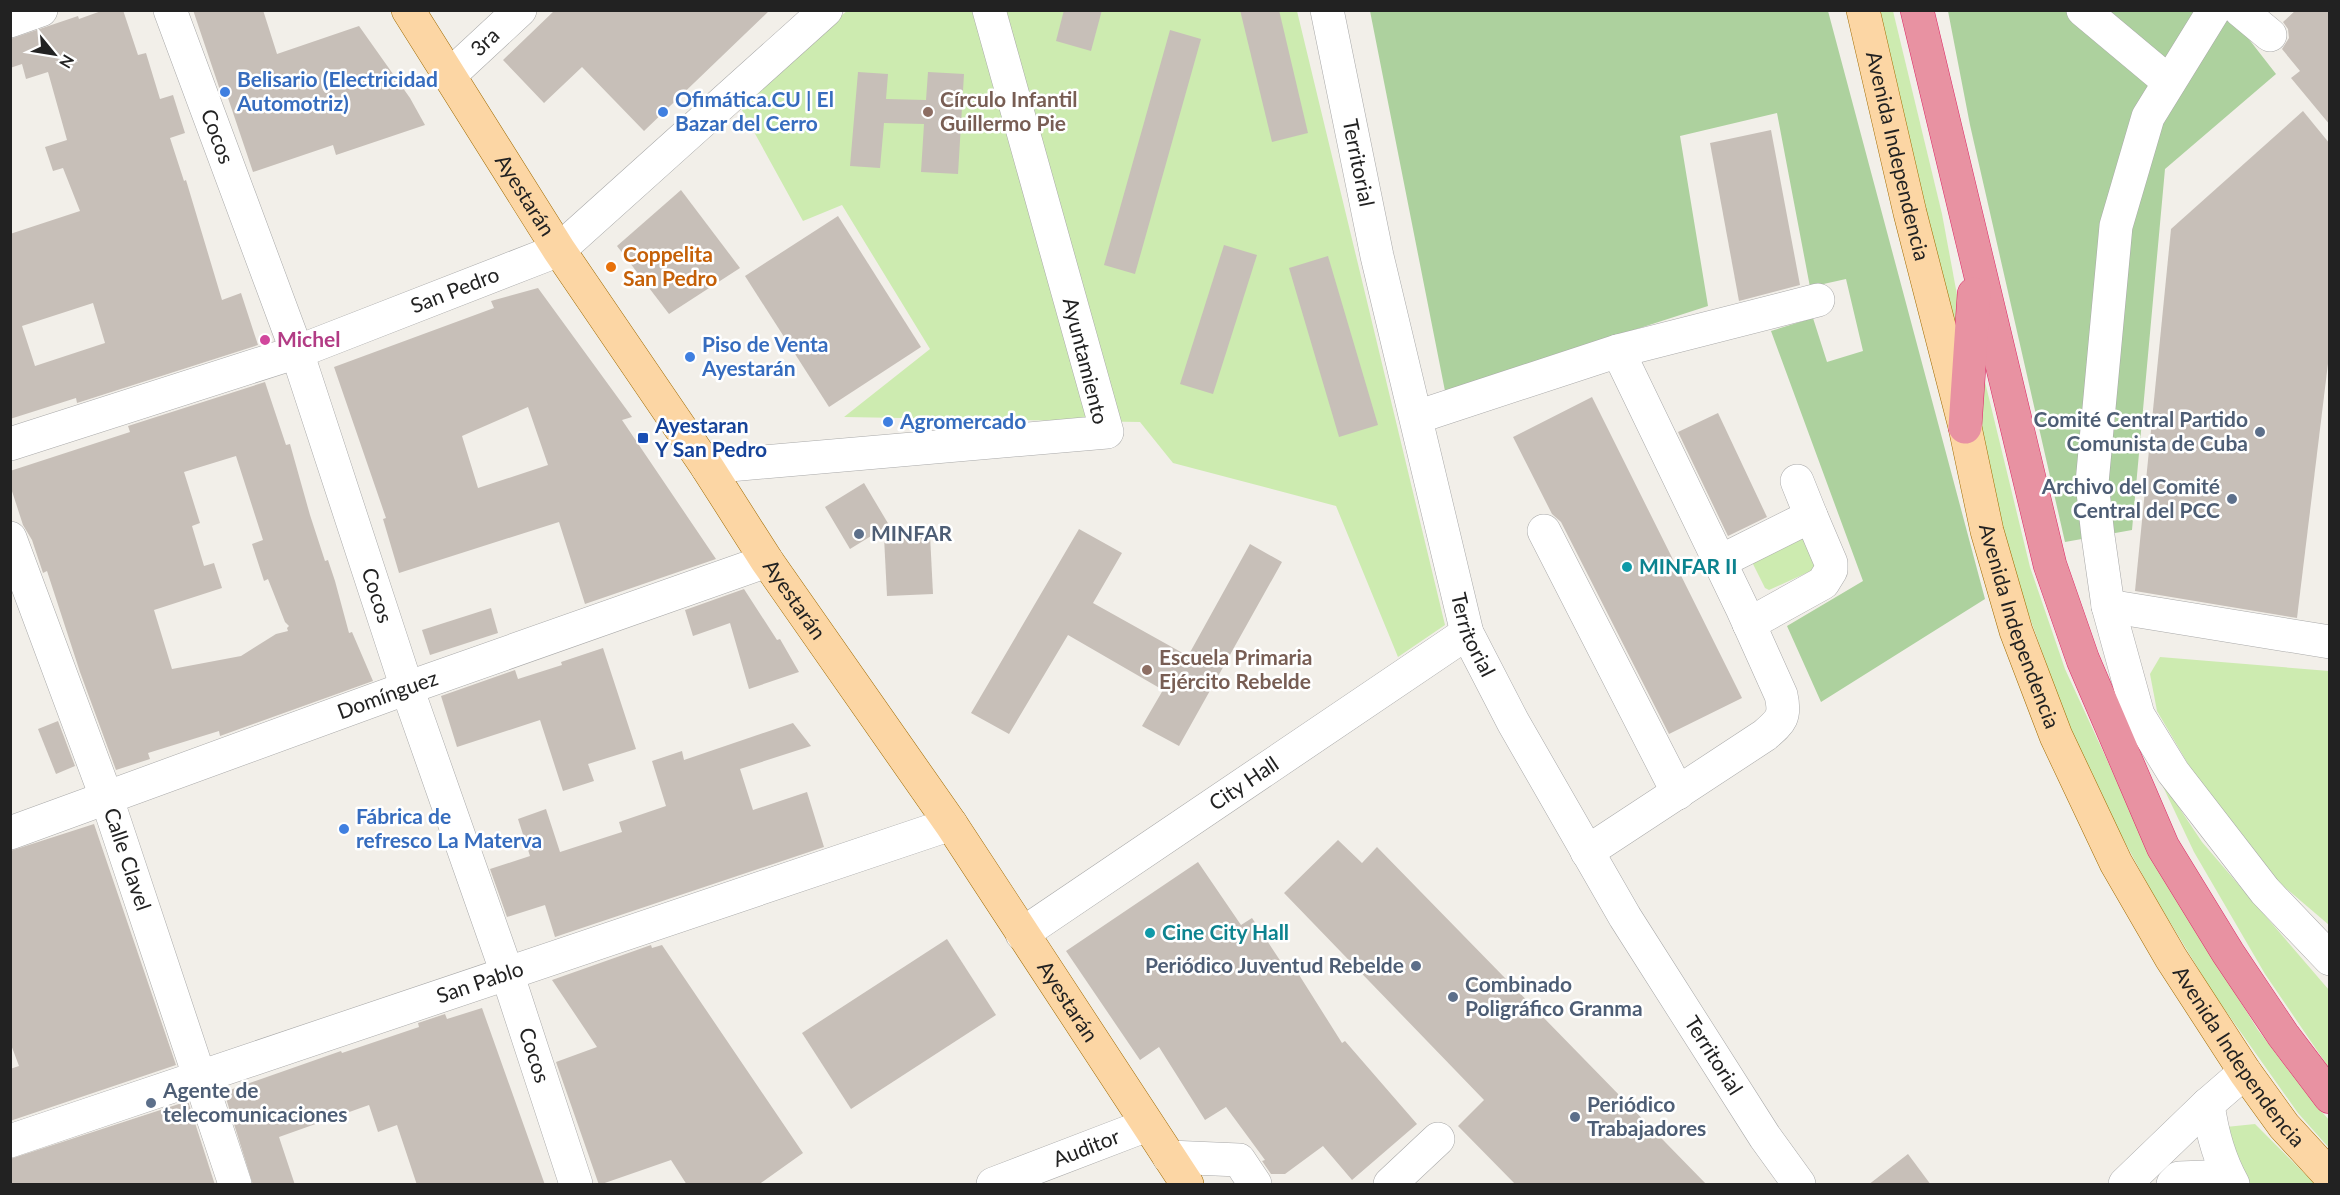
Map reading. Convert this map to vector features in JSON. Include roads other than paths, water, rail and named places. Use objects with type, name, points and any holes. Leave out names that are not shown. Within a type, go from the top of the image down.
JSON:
[{"type":"highway","points":[[1917,10],[2050,565],[2083,660],[2163,847],[2277,1026],[2330,1097]]},
{"type":"highway","points":[[1965,427],[1977,263]]},
{"type":"main road","name":"Ayestarán","points":[[408,10],[559,250],[707,467],[767,561],[951,824],[1187,1185]]},
{"type":"main road","name":"Avenida Independencia","points":[[1863,10],[1910,213],[1965,427],[1987,531],[2016,631],[2056,736],[2116,863],[2171,958],[2245,1072],[2284,1126],[2330,1176]]},
{"type":"street","points":[[10,21],[41,10]]},
{"type":"street","name":"Cocos","points":[[170,10],[297,352],[407,688],[507,973],[576,1185]]},
{"type":"street","name":"3ra","points":[[450,75],[520,10]]},
{"type":"street","name":"San Pedro","points":[[10,444],[297,352],[559,250],[826,10]]},
{"type":"street","name":"Ayuntamiento","points":[[707,467],[1107,432],[989,10]]},
{"type":"street","name":"Territorial","points":[[1327,10],[1377,256],[1467,633],[1513,722],[1625,917],[1799,1185]]},
{"type":"street","points":[[2083,10],[2169,82]]},
{"type":"street","points":[[2214,10],[2148,117],[2116,226],[2092,483],[2108,606],[2138,715],[2173,772],[2265,891],[2330,959]]},
{"type":"street","points":[[2240,10],[2270,34]]},
{"type":"street","points":[[1417,417],[1618,351],[1818,300]]},
{"type":"street","points":[[1587,852],[1765,735],[1780,722],[1784,709],[1781,695],[1749,624],[1618,351]]},
{"type":"street","points":[[1749,624],[1822,583],[1828,576],[1831,563],[1797,481]]},
{"type":"street","points":[[1719,562],[1811,516]]},
{"type":"street","points":[[1544,531],[1678,793]]},
{"type":"street","name":"Calle Clavel","points":[[10,538],[107,799],[235,1185]]},
{"type":"street","name":"Domínguez","points":[[10,833],[407,688],[767,561]]},
{"type":"street","points":[[2108,606],[2330,642]]},
{"type":"street","name":"City Hall","points":[[1023,934],[1467,633]]},
{"type":"street","name":"San Pablo","points":[[10,1141],[951,824]]},
{"type":"street","points":[[2125,1185],[2208,1104],[2245,1072]]},
{"type":"street","points":[[2208,1104],[2212,1132],[2224,1169],[2233,1185]]},
{"type":"street","name":"Auditor","points":[[993,1185],[1147,1125]]},
{"type":"street","points":[[1390,1185],[1438,1139]]},
{"type":"street","points":[[1169,1157],[1239,1160],[1255,1185]]},
{"type":"street","points":[[2173,1185],[2180,1178],[2205,1177],[2213,1185]]},
{"type":"place","name":"Belisario (Electricidad Automotriz)","points":[[225,92]]},
{"type":"place","name":"Ofimática.CU | El Bazar del Cerro","points":[[663,112]]},
{"type":"place","name":"Círculo Infantil Guillermo Pie","points":[[928,112]]},
{"type":"place","name":"Coppelita San Pedro","points":[[611,267]]},
{"type":"place","name":"Michel","points":[[265,340]]},
{"type":"place","name":"Piso de Venta Ayestarán","points":[[690,357]]},
{"type":"place","name":"Agromercado","points":[[888,422]]},
{"type":"place","name":"Comité Central Partido Comunista de Cuba","points":[[2260,432]]},
{"type":"place","name":"Ayestaran Y San Pedro","points":[[643,438]]},
{"type":"place","name":"Archivo del Comité Central del PCC","points":[[2232,499]]},
{"type":"place","name":"MINFAR","points":[[859,534]]},
{"type":"place","name":"MINFAR II","points":[[1627,567]]},
{"type":"place","name":"Escuela Primaria Ejército Rebelde","points":[[1147,670]]},
{"type":"place","name":"Fábrica de refresco La Materva","points":[[344,829]]},
{"type":"place","name":"Cine City Hall","points":[[1150,933]]},
{"type":"place","name":"Periódico Juventud Rebelde","points":[[1416,966]]},
{"type":"place","name":"Combinado Poligráfico Granma","points":[[1453,997]]},
{"type":"place","name":"Agente de telecomunicaciones","points":[[151,1103]]},
{"type":"place","name":"Periódico Trabajadores","points":[[1575,1117]]}]
